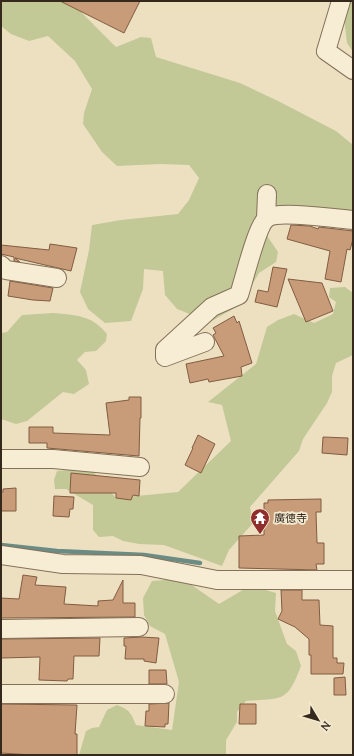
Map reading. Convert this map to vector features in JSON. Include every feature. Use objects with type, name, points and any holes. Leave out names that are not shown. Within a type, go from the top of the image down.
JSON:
[{"type":"street","points":[[341,1],[326,51],[353,70]]},
{"type":"street","points":[[266,219],[267,194]]},
{"type":"street","points":[[206,342],[164,357],[166,350],[212,307],[239,295],[260,227],[268,217],[280,214],[353,220]]},
{"type":"street","points":[[1,264],[6,270],[57,278]]},
{"type":"street","points":[[1,459],[53,458],[140,467]]},
{"type":"street","points":[[1,555],[63,564],[141,565],[217,580],[353,580]]},
{"type":"street","points":[[1,629],[139,627]]},
{"type":"street","points":[[1,694],[165,694]]},
{"type":"green space","points":[[1,1],[70,1],[116,47],[141,37],[151,38],[156,57],[240,83],[336,131],[353,145],[353,211],[283,205],[266,234],[278,252],[276,262],[259,273],[240,305],[210,322],[177,309],[165,295],[163,271],[144,269],[143,289],[131,321],[105,323],[88,309],[80,292],[89,250],[92,225],[121,220],[178,214],[189,200],[199,178],[189,165],[160,164],[117,166],[102,152],[83,124],[84,113],[92,89],[75,61],[48,36],[29,41],[11,34],[1,26]]},
{"type":"green space","points":[[347,1],[353,1],[353,52],[347,43],[343,10]]},
{"type":"green space","points":[[345,287],[353,293],[353,355],[336,363],[332,376],[332,392],[327,403],[303,439],[299,451],[250,507],[253,523],[229,550],[222,566],[164,545],[139,544],[123,541],[113,536],[99,537],[93,530],[93,505],[66,489],[55,489],[54,480],[57,471],[90,468],[116,498],[178,492],[231,441],[222,405],[208,402],[256,364],[267,327],[278,320],[294,314],[314,323],[333,314],[336,302],[329,297],[330,288]]},
{"type":"green space","points":[[53,313],[83,317],[95,323],[107,334],[106,341],[96,351],[85,352],[77,360],[86,370],[89,384],[74,394],[63,392],[27,421],[16,424],[1,419],[1,333],[7,332],[22,315]]},
{"type":"green space","points":[[177,579],[186,581],[219,604],[246,588],[262,589],[276,593],[275,611],[287,644],[296,651],[301,666],[292,687],[287,693],[276,698],[246,701],[237,712],[237,722],[226,740],[226,755],[79,755],[86,731],[99,727],[107,710],[117,705],[130,712],[136,725],[172,730],[179,682],[165,634],[150,626],[144,615],[143,598],[152,581]]},
{"type":"building","points":[[60,1],[140,1],[124,33]]},
{"type":"building","points":[[291,225],[310,226],[318,229],[319,227],[353,231],[353,239],[350,250],[347,249],[341,282],[325,279],[330,251],[287,239]]},
{"type":"building","points":[[50,244],[77,248],[71,271],[15,258],[20,262],[14,261],[14,257],[1,254],[1,245],[49,250]]},
{"type":"building","points":[[273,267],[287,269],[277,307],[255,302],[258,290],[268,292]]},
{"type":"building","points":[[288,279],[322,283],[333,311],[306,322]]},
{"type":"building","points":[[10,281],[53,288],[50,301],[8,296]]},
{"type":"building","points":[[234,316],[237,323],[239,321],[252,363],[241,367],[242,376],[209,382],[208,379],[190,383],[186,364],[224,356],[213,335],[216,333],[213,328]]},
{"type":"building","points":[[129,397],[141,397],[139,456],[47,448],[47,443],[29,443],[29,427],[53,427],[53,433],[110,435],[106,403],[129,400]]},
{"type":"building","points":[[198,435],[215,444],[201,473],[185,465]]},
{"type":"building","points":[[323,437],[348,438],[347,455],[322,453]]},
{"type":"building","points":[[71,473],[140,480],[139,496],[133,495],[131,500],[116,498],[116,493],[70,493]]},
{"type":"building","points":[[16,488],[16,511],[1,511],[1,492],[3,492],[3,489]]},
{"type":"building","points":[[54,496],[74,497],[73,509],[70,509],[69,517],[53,516]]},
{"type":"building","name":"廣徳寺","points":[[321,499],[321,512],[316,512],[317,543],[324,543],[324,564],[316,564],[317,570],[239,568],[239,536],[264,535],[264,503],[268,503],[268,500]]},
{"type":"building","points":[[23,575],[37,577],[35,585],[66,587],[64,604],[98,606],[98,601],[113,600],[123,580],[123,603],[135,603],[135,617],[1,618],[1,598],[19,599]]},
{"type":"building","points":[[281,590],[302,590],[302,600],[319,600],[320,625],[333,626],[333,658],[337,658],[337,663],[344,663],[343,674],[311,674],[309,639],[295,627],[278,619],[282,611]]},
{"type":"building","points":[[100,638],[99,656],[74,656],[73,679],[68,679],[67,681],[39,680],[40,657],[1,658],[1,639]]},
{"type":"building","points":[[124,638],[159,638],[156,663],[144,661],[144,659],[125,659],[126,646],[124,646]]},
{"type":"building","points":[[149,670],[166,670],[167,684],[149,684]]},
{"type":"building","points":[[345,677],[346,695],[334,695],[334,678]]},
{"type":"building","points":[[169,703],[168,724],[165,724],[165,727],[145,726],[146,711],[149,711],[149,704]]},
{"type":"building","points":[[1,704],[77,705],[75,734],[77,734],[77,755],[31,755],[1,753]]},
{"type":"building","points":[[240,704],[256,704],[256,724],[239,724]]},
{"type":"waterway","points":[[1,545],[57,551],[144,555],[200,563]]},
{"type":"place","name":"廣徳寺","points":[[260,535]]}]
